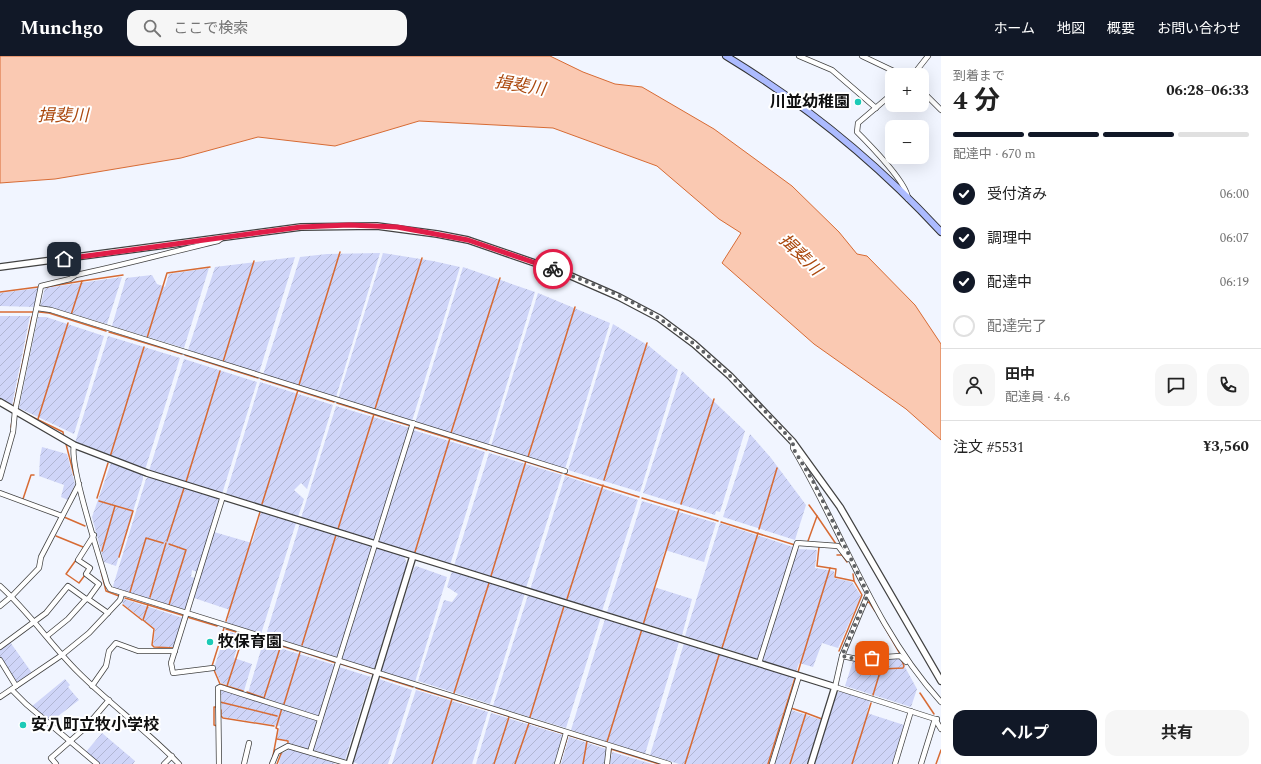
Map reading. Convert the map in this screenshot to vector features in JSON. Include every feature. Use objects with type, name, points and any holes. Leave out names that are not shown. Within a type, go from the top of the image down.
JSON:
[{"type":"main road","points":[[726,56],[755,74],[801,107],[888,178],[941,232]]},
{"type":"street","points":[[800,56],[832,70],[876,108]]},
{"type":"street","points":[[862,56],[887,68]]},
{"type":"street","points":[[919,68],[928,56]]},
{"type":"street","points":[[929,98],[941,110]]},
{"type":"street","points":[[885,100],[858,123],[857,132],[902,183],[908,194],[908,199]]},
{"type":"street","points":[[0,267],[301,227],[377,226],[437,234],[468,240],[514,254],[564,273],[612,294],[659,318],[694,344],[730,376],[793,442],[840,507],[941,681]]},
{"type":"street","points":[[0,478],[13,432],[41,286],[156,258],[171,252],[218,242],[222,238]]},
{"type":"street","points":[[37,308],[51,310],[565,471]]},
{"type":"street","points":[[0,402],[74,445],[121,464],[935,718],[941,723]]},
{"type":"street","points":[[310,752],[413,423]]},
{"type":"street","points":[[793,442],[793,448],[814,483],[868,594],[910,666]]},
{"type":"street","points":[[74,445],[73,452],[80,484],[107,584],[110,589],[669,764]]},
{"type":"street","points":[[0,606],[12,596],[39,568],[41,557],[80,484]]},
{"type":"street","points":[[0,493],[62,516]]},
{"type":"street","points":[[213,668],[173,673],[171,663],[223,496]]},
{"type":"street","points":[[47,636],[68,619],[99,584],[86,574],[90,568],[78,560],[94,535]]},
{"type":"street","points":[[759,663],[797,542],[838,546],[855,569]]},
{"type":"street","points":[[272,764],[277,752],[284,746],[288,746],[349,764],[413,556]]},
{"type":"street","points":[[0,586],[12,596],[36,622],[62,655],[92,686],[154,738],[179,764]]},
{"type":"street","points":[[0,648],[46,613],[68,586],[108,613]]},
{"type":"street","points":[[0,697],[62,655],[89,633],[120,600],[122,594]]},
{"type":"street","points":[[811,764],[835,687],[842,656],[868,594]]},
{"type":"street","points":[[92,686],[106,666],[109,651],[116,643],[138,651],[175,651]]},
{"type":"street","points":[[842,656],[857,659],[900,656],[941,702]]},
{"type":"street","points":[[0,660],[14,688],[26,704],[98,764]]},
{"type":"street","points":[[772,764],[799,676]]},
{"type":"street","points":[[219,764],[218,688],[220,687],[320,719]]},
{"type":"street","points":[[56,764],[51,758],[85,728],[109,700]]},
{"type":"street","points":[[895,764],[911,711]]},
{"type":"street","points":[[935,718],[941,729]]},
{"type":"street","points":[[921,764],[935,718]]},
{"type":"street","points":[[557,764],[566,733]]},
{"type":"street","points":[[244,764],[249,742]]},
{"type":"street","points":[[607,764],[609,746]]},
{"type":"street","points":[[164,764],[172,756]]},
{"type":"shaded area","points":[[380,253],[336,397],[263,375],[300,257],[327,254]]},
{"type":"shaded area","points":[[383,253],[460,267],[412,421],[338,399]]},
{"type":"shaded area","points":[[295,257],[259,373],[188,350],[215,267]]},
{"type":"shaded area","points":[[463,267],[535,292],[488,446],[415,423]]},
{"type":"shaded area","points":[[209,268],[184,348],[112,326],[126,278],[152,275],[157,284],[165,287],[169,274]]},
{"type":"shaded area","points":[[122,277],[107,324],[52,308],[40,307],[45,288]]},
{"type":"shaded area","points":[[39,288],[35,307],[0,306],[0,293]]},
{"type":"shaded area","points":[[538,293],[610,323],[565,469],[491,446]]},
{"type":"shaded area","points":[[0,316],[30,316],[12,405],[0,399]]},
{"type":"shaded area","points":[[38,317],[46,317],[104,336],[74,434],[19,408]]},
{"type":"shaded area","points":[[613,324],[649,346],[678,370],[640,492],[568,470]]},
{"type":"shaded area","points":[[108,336],[180,358],[145,470],[75,443]]},
{"type":"shaded area","points":[[184,359],[257,382],[222,494],[149,471]]},
{"type":"shaded area","points":[[682,371],[745,431],[720,512],[716,511],[715,515],[643,493]]},
{"type":"shaded area","points":[[260,382],[333,405],[307,489],[301,483],[294,490],[304,499],[298,517],[226,494]]},
{"type":"shaded area","points":[[336,406],[410,428],[374,541],[301,518]]},
{"type":"shaded area","points":[[413,430],[485,452],[450,565],[378,542]]},
{"type":"shaded area","points":[[750,434],[771,458],[806,505],[795,540],[723,517]]},
{"type":"shaded area","points":[[42,447],[67,454],[75,484],[68,500],[61,497],[64,485],[39,476]]},
{"type":"shaded area","points":[[489,453],[562,475],[526,588],[454,566]]},
{"type":"shaded area","points":[[111,463],[143,474],[143,479],[116,566],[104,562],[92,517]]},
{"type":"shaded area","points":[[149,476],[218,497],[219,501],[197,572],[192,570],[191,577],[195,578],[186,610],[115,589],[113,586],[146,479]]},
{"type":"shaded area","points":[[565,476],[638,500],[602,611],[530,590]]},
{"type":"shaded area","points":[[642,501],[716,523],[704,562],[665,550],[654,587],[692,599],[682,635],[607,612]]},
{"type":"shaded area","points":[[261,512],[296,523],[261,634],[228,624],[227,622],[230,610],[194,598],[214,532],[252,543]]},
{"type":"shaded area","points":[[300,523],[373,546],[337,657],[266,635]]},
{"type":"shaded area","points":[[720,523],[793,547],[758,659],[685,636]]},
{"type":"shaded area","points":[[377,547],[404,556],[407,564],[374,669],[342,659]]},
{"type":"shaded area","points":[[797,549],[817,550],[815,568],[834,571],[834,578],[852,582],[861,596],[838,648],[822,643],[813,667],[799,663],[796,672],[761,660]]},
{"type":"shaded area","points":[[416,566],[447,577],[415,682],[381,671],[414,568]]},
{"type":"shaded area","points":[[452,571],[525,593],[490,704],[418,681],[444,600],[452,602],[458,594],[447,587]]},
{"type":"shaded area","points":[[528,595],[601,617],[566,728],[493,706]]},
{"type":"shaded area","points":[[124,599],[183,618],[175,645],[171,648],[153,645],[155,629],[123,604],[122,601]]},
{"type":"shaded area","points":[[605,619],[679,642],[645,754],[571,730]]},
{"type":"shaded area","points":[[226,631],[241,635],[234,658],[252,664],[244,691],[221,683],[214,668]]},
{"type":"shaded area","points":[[10,642],[32,673],[16,684],[0,657],[0,649]]},
{"type":"shaded area","points":[[263,643],[335,665],[319,716],[248,693]]},
{"type":"shaded area","points":[[684,643],[794,677],[768,764],[679,764],[650,755]]},
{"type":"shaded area","points":[[900,658],[917,689],[911,707],[845,686],[853,661],[866,662]]},
{"type":"shaded area","points":[[339,667],[371,677],[345,760],[313,750]]},
{"type":"shaded area","points":[[65,679],[70,685],[68,687],[79,700],[49,723],[31,707]]},
{"type":"shaded area","points":[[379,679],[412,690],[388,764],[358,764],[353,762]]},
{"type":"shaded area","points":[[221,689],[317,720],[308,749],[277,738],[280,726],[223,717]]},
{"type":"shaded area","points":[[416,690],[488,712],[472,764],[392,764]]},
{"type":"shaded area","points":[[840,691],[870,701],[867,713],[904,725],[892,764],[814,764],[836,694]]},
{"type":"shaded area","points":[[791,710],[822,720],[808,764],[774,764]]},
{"type":"shaded area","points":[[491,713],[563,735],[554,764],[476,764]]},
{"type":"shaded area","points":[[102,733],[135,761],[133,764],[100,764],[85,753]]},
{"type":"shaded area","points":[[569,737],[606,749],[604,764],[561,764]]},
{"type":"shaded area","points":[[290,749],[335,763],[279,764],[281,754]]},
{"type":"shaded area","points":[[612,752],[652,764],[610,764]]},
{"type":"water","name":"揖斐川","points":[[0,56],[550,56],[583,72],[615,84],[642,87],[714,129],[792,186],[839,232],[857,254],[867,256],[915,305],[941,344],[941,440],[906,409],[814,344],[722,263],[741,233],[719,219],[657,166],[553,128],[419,121],[335,146],[258,137],[181,158],[55,179],[0,183]]},
{"type":"waterway","points":[[299,385],[340,252]]},
{"type":"waterway","points":[[375,409],[422,258]]},
{"type":"waterway","points":[[223,362],[254,261]]},
{"type":"waterway","points":[[147,338],[167,273],[210,267]]},
{"type":"waterway","points":[[82,281],[123,275]]},
{"type":"waterway","points":[[451,433],[500,278]]},
{"type":"waterway","points":[[46,287],[82,281],[71,315]]},
{"type":"waterway","points":[[0,292],[38,287]]},
{"type":"waterway","points":[[528,457],[575,307]]},
{"type":"waterway","points":[[0,312],[35,312]]},
{"type":"waterway","points":[[39,312],[49,313],[106,331]]},
{"type":"waterway","points":[[14,405],[32,317]]},
{"type":"waterway","points":[[38,419],[68,323]]},
{"type":"waterway","points":[[109,332],[182,354]]},
{"type":"waterway","points":[[604,480],[647,343]]},
{"type":"waterway","points":[[110,457],[144,347]]},
{"type":"waterway","points":[[185,355],[258,378]]},
{"type":"waterway","points":[[186,482],[220,371]]},
{"type":"waterway","points":[[261,379],[334,402]]},
{"type":"waterway","points":[[262,504],[298,390]]},
{"type":"waterway","points":[[681,504],[714,399]]},
{"type":"waterway","points":[[337,403],[411,426]]},
{"type":"waterway","points":[[20,411],[63,432],[64,438]]},
{"type":"waterway","points":[[338,529],[374,414]]},
{"type":"waterway","points":[[11,427],[12,421]]},
{"type":"waterway","points":[[413,427],[487,450]]},
{"type":"waterway","points":[[415,552],[450,438]]},
{"type":"waterway","points":[[66,444],[74,475]]},
{"type":"waterway","points":[[489,450],[562,473]]},
{"type":"waterway","points":[[491,576],[526,461]]},
{"type":"waterway","points":[[97,498],[108,463]]},
{"type":"waterway","points":[[759,529],[777,468]]},
{"type":"waterway","points":[[565,474],[639,497]]},
{"type":"waterway","points":[[23,499],[31,475],[34,475]]},
{"type":"waterway","points":[[567,599],[603,485]]},
{"type":"waterway","points":[[167,541],[184,488]]},
{"type":"waterway","points":[[642,498],[718,521]]},
{"type":"waterway","points":[[99,501],[133,511],[119,557]]},
{"type":"waterway","points":[[809,505],[817,516]]},
{"type":"waterway","points":[[102,551],[115,506]]},
{"type":"waterway","points":[[643,625],[679,509]]},
{"type":"waterway","points":[[226,621],[260,512]]},
{"type":"waterway","points":[[808,541],[817,516],[836,544]]},
{"type":"waterway","points":[[64,517],[85,526]]},
{"type":"waterway","points":[[721,522],[795,545]]},
{"type":"waterway","points":[[722,648],[758,533]]},
{"type":"waterway","points":[[302,645],[336,535]]},
{"type":"waterway","points":[[56,536],[83,547]]},
{"type":"waterway","points":[[130,592],[146,538],[163,543]]},
{"type":"waterway","points":[[150,597],[166,543]]},
{"type":"waterway","points":[[169,544],[186,550],[169,605]]},
{"type":"waterway","points":[[819,547],[817,566],[836,569],[835,577],[854,581],[862,595],[839,651]]},
{"type":"waterway","points":[[837,555],[843,555]]},
{"type":"waterway","points":[[842,555],[847,562]]},
{"type":"waterway","points":[[76,560],[66,574],[79,583],[85,575]]},
{"type":"waterway","points":[[798,672],[830,568]]},
{"type":"waterway","points":[[101,571],[106,591],[119,596]]},
{"type":"waterway","points":[[853,574],[854,581]]},
{"type":"waterway","points":[[454,693],[489,583]]},
{"type":"waterway","points":[[125,598],[185,616]]},
{"type":"waterway","points":[[866,603],[869,602],[875,611]]},
{"type":"waterway","points":[[123,605],[142,620]]},
{"type":"waterway","points":[[148,605],[143,620],[154,629],[152,645],[154,647],[174,648]]},
{"type":"waterway","points":[[530,717],[564,606]]},
{"type":"waterway","points":[[187,617],[217,626]]},
{"type":"waterway","points":[[881,621],[900,654]]},
{"type":"waterway","points":[[212,666],[224,628]]},
{"type":"waterway","points":[[226,629],[260,639]]},
{"type":"waterway","points":[[607,742],[642,629]]},
{"type":"waterway","points":[[227,686],[244,634]]},
{"type":"waterway","points":[[263,640],[298,651]]},
{"type":"waterway","points":[[247,692],[264,698],[281,645]]},
{"type":"waterway","points":[[300,651],[336,663]]},
{"type":"waterway","points":[[284,704],[300,652]]},
{"type":"waterway","points":[[685,764],[719,655]]},
{"type":"waterway","points":[[873,695],[884,659]]},
{"type":"waterway","points":[[882,669],[903,668],[904,666],[902,661]]},
{"type":"waterway","points":[[341,664],[373,674]]},
{"type":"waterway","points":[[214,670],[220,684],[243,691]]},
{"type":"waterway","points":[[381,677],[413,687]]},
{"type":"waterway","points":[[768,764],[795,678]]},
{"type":"waterway","points":[[416,688],[489,710]]},
{"type":"waterway","points":[[220,690],[220,706]]},
{"type":"waterway","points":[[920,693],[934,714]]},
{"type":"waterway","points":[[432,764],[452,699]]},
{"type":"waterway","points":[[220,702],[277,716]]},
{"type":"waterway","points":[[852,764],[871,703]]},
{"type":"waterway","points":[[216,707],[214,707],[214,725],[217,726]]},
{"type":"waterway","points":[[273,756],[278,729],[276,728],[282,708]]},
{"type":"waterway","points":[[790,764],[806,713],[791,708]]},
{"type":"waterway","points":[[221,710],[221,716],[223,718],[274,726]]},
{"type":"waterway","points":[[492,711],[565,734]]},
{"type":"waterway","points":[[806,713],[822,719]]},
{"type":"waterway","points":[[494,764],[509,717]]},
{"type":"waterway","points":[[515,764],[529,723]]},
{"type":"waterway","points":[[568,735],[607,747]]},
{"type":"waterway","points":[[559,764],[567,738]]},
{"type":"waterway","points":[[277,739],[288,741],[288,744]]},
{"type":"waterway","points":[[583,764],[587,741]]},
{"type":"waterway","points":[[610,757],[611,749],[659,764]]},
{"type":"waterway","points":[[936,764],[941,750]]},
{"type":"waterway","points":[[277,764],[282,751]]},
{"type":"way so far","points":[[553,269],[619,297],[659,318],[694,344],[730,376],[771,417],[793,442],[793,448],[814,483],[868,594],[842,656],[857,659],[872,658]]},
{"type":"place","name":"川並幼稚園","points":[[858,102]]},
{"type":"place","name":"牧保育園","points":[[210,642]]},
{"type":"place","name":"安八町立牧小学校","points":[[23,725]]},
{"type":"route","points":[[64,259],[301,227],[349,225],[397,227],[468,240],[514,254],[553,269]]}]
